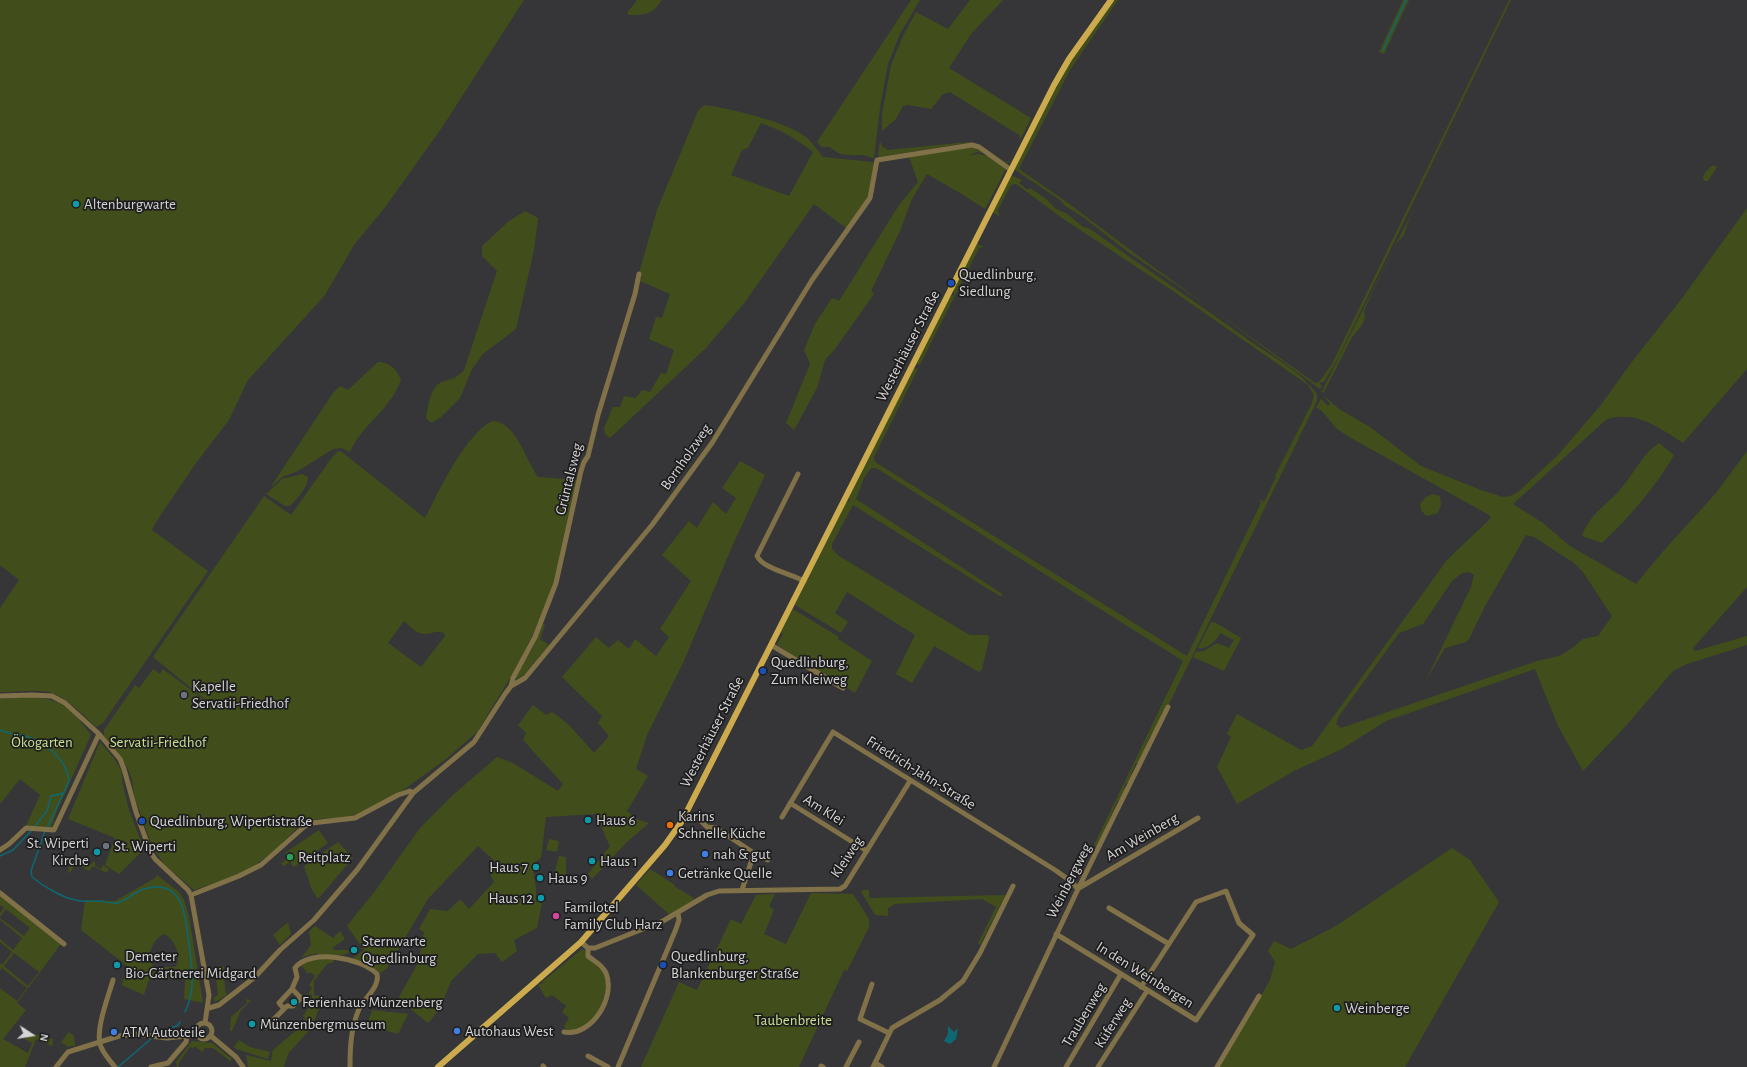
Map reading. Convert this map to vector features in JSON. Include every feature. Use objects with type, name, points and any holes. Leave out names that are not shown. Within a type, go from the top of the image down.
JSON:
[{"type":"main road","name":"Westerhäuser Straße","points":[[438,1067],[582,942],[665,845],[682,821],[1059,76],[1111,0]]},
{"type":"street","name":"Bornholzweg","points":[[413,793],[474,742],[494,708],[511,686],[525,678],[652,525],[689,476],[712,443],[812,280],[870,198],[877,160],[972,145],[979,147],[1011,170]]},
{"type":"street","name":"Grüntalsweg","points":[[511,686],[513,678],[542,620],[560,568],[581,471],[588,456],[635,294],[638,274]]},
{"type":"street","points":[[798,474],[757,556],[760,561],[784,574],[804,581]]},
{"type":"street","points":[[771,645],[843,688]]},
{"type":"street","points":[[0,696],[32,694],[52,696],[65,703],[98,734],[120,759],[124,768],[136,812],[150,851],[155,858],[188,890],[191,895],[208,985],[208,1008],[205,1024]]},
{"type":"street","name":"Weinbergweg","points":[[994,1067],[1056,934],[1168,707]]},
{"type":"street","name":"Friedrich-Jahn-Straße","points":[[782,817],[833,732],[1055,870],[1072,882],[1078,889]]},
{"type":"street","points":[[0,850],[9,844],[26,828],[47,831],[52,831],[55,829],[98,734]]},
{"type":"street","name":"Kleiweg","points":[[588,948],[595,948],[663,921],[707,895],[725,890],[840,889],[845,886],[910,781]]},
{"type":"street","points":[[191,895],[250,872],[305,826],[312,823],[355,818],[398,795],[410,791],[413,793],[357,870],[314,920],[280,950],[255,976],[219,1005],[208,1008]]},
{"type":"street","name":"Am Klei","points":[[790,803],[867,851]]},
{"type":"street","points":[[698,818],[707,827],[716,828],[754,853],[768,860]]},
{"type":"street","name":"Am Weinberg","points":[[1078,889],[1198,818]]},
{"type":"street","points":[[742,890],[754,853]]},
{"type":"street","points":[[882,1067],[874,1065],[892,1028],[898,1023],[940,1000],[962,981],[982,947],[1013,886]]},
{"type":"street","name":"In den Weinbergen","points":[[1056,934],[1147,991],[1196,1019],[1253,935],[1239,923],[1226,891],[1196,902],[1169,944]]},
{"type":"street","points":[[0,893],[64,944]]},
{"type":"street","points":[[1109,908],[1169,944],[1141,987]]},
{"type":"street","points":[[618,1067],[676,929],[679,920],[678,913]]},
{"type":"street","points":[[564,1032],[578,1032],[590,1024],[599,1014],[606,997],[608,986],[606,974],[597,961],[588,956],[588,948],[582,942]]},
{"type":"street","points":[[284,1009],[279,1003],[292,989],[297,977],[295,968],[300,962],[315,958],[341,958],[368,967],[377,974],[378,982],[363,1002],[354,1022],[351,1034],[350,1067]]},
{"type":"street","name":"Traubenweg","points":[[1066,1067],[1121,974]]},
{"type":"street","points":[[114,980],[102,1019],[100,1042],[101,1047],[115,1067]]},
{"type":"street","points":[[872,984],[860,1019],[889,1033]]},
{"type":"street","points":[[266,1027],[269,1026],[287,1006],[293,1006],[301,998],[292,989]]},
{"type":"street","name":"Küferweg","points":[[1098,1067],[1147,991]]},
{"type":"street","points":[[1217,1067],[1259,996]]},
{"type":"street","points":[[197,1034],[198,1026],[205,1024],[211,1028],[211,1036]]},
{"type":"street","points":[[56,1067],[68,1052],[125,1035],[187,1037],[197,1034]]},
{"type":"street","points":[[197,1034],[203,1039],[211,1036]]},
{"type":"street","points":[[211,1036],[238,1059],[243,1067]]},
{"type":"street","points":[[151,1067],[167,1066],[182,1047],[187,1037]]},
{"type":"street","points":[[846,1067],[859,1042]]},
{"type":"street","points":[[588,1056],[608,1067]]},
{"type":"green space","points":[[0,0],[524,0],[443,126],[386,206],[354,245],[325,295],[248,380],[229,420],[196,463],[156,522],[152,530],[208,571],[103,723],[96,727],[68,702],[56,694],[43,691],[0,692],[0,608],[19,580],[0,565]]},
{"type":"green space","points":[[637,0],[662,0],[655,9],[648,13],[629,15],[627,13]]},
{"type":"green space","points":[[911,0],[920,0],[900,34],[888,64],[880,108],[874,158],[864,155],[845,155],[830,147],[822,147],[817,142]]},
{"type":"green space","points":[[970,0],[1003,0],[971,34],[949,68],[1031,118],[1020,140],[1019,135],[950,92],[943,94],[931,109],[908,105],[903,106],[896,119],[882,131],[882,114],[891,65],[903,36],[916,12],[948,29]]},
{"type":"green space","points":[[1113,0],[1118,0],[1070,70],[1019,169],[1064,200],[1145,261],[1315,383],[1319,382],[1332,364],[1509,0],[1511,0],[1338,358],[1324,382],[1321,382],[1320,384],[1322,386],[1320,389],[1209,307],[1128,252],[1083,217],[1065,206],[1060,200],[1015,170],[1015,167],[1067,66]]},
{"type":"green space","points":[[1403,0],[1409,0],[1384,54],[1379,52]]},
{"type":"green space","points":[[1513,0],[1409,219],[1404,235],[1396,244],[1371,295],[1364,311],[1365,318],[1362,325],[1352,337],[1324,392],[1321,393],[1415,206]]},
{"type":"green space","points":[[704,105],[757,116],[797,131],[814,145],[823,157],[873,162],[868,199],[846,228],[814,204],[745,302],[706,348],[610,438],[605,434],[604,428],[613,407],[620,407],[624,396],[636,398],[642,390],[650,392],[661,373],[666,374],[674,350],[649,339],[656,317],[662,318],[670,294],[640,281],[642,277],[639,273],[657,210],[698,111]],"holes":[[[761,123],[788,135],[813,152],[789,196],[731,175],[742,150],[748,148]]]},
{"type":"green space","points":[[1020,140],[1009,162],[1005,163],[973,144],[966,143],[879,157],[878,154],[880,141],[882,146],[888,150],[967,142],[980,145],[1005,162],[1009,161]]},
{"type":"green space","points":[[971,147],[984,153],[977,152],[968,156],[977,154],[988,156],[1006,169],[985,209],[927,174],[912,199],[900,231],[871,291],[874,294],[835,349],[825,360],[817,388],[794,430],[786,423],[810,364],[804,350],[815,324],[832,298],[839,301],[899,205],[918,182],[909,157]]},
{"type":"green space","points":[[1713,165],[1717,167],[1708,181],[1704,181],[1703,177],[1706,171]]},
{"type":"green space","points":[[1013,176],[1022,180],[1019,183],[1028,190],[1030,188],[1045,198],[1056,209],[1066,213],[1083,227],[1090,229],[1286,365],[1303,378],[1317,394],[1317,401],[1169,704],[1161,714],[1152,735],[1150,736],[1139,764],[1136,763],[1131,774],[1134,775],[1129,783],[1126,783],[1124,787],[1127,789],[1121,801],[1118,800],[1097,847],[1094,845],[1183,661],[876,468],[871,468],[864,478],[856,499],[1003,595],[1000,596],[988,589],[853,505],[832,544],[832,549],[839,556],[970,635],[988,635],[989,639],[982,669],[979,672],[934,646],[912,683],[896,674],[915,635],[847,592],[835,613],[848,622],[841,633],[795,605],[846,502],[850,501],[848,498],[914,368],[918,369],[874,457],[875,462],[1187,656],[1261,503],[1259,499],[1264,502],[1276,477],[1275,476],[1312,403],[1314,395],[1308,385],[1170,289],[1062,218],[1016,184],[1011,185],[998,210],[999,216],[992,212],[1010,177]]},
{"type":"green space","points":[[1747,208],[1747,369],[1683,443],[1656,426],[1638,419],[1618,417],[1607,419],[1513,504],[1543,523],[1570,546],[1636,584],[1665,549],[1716,493],[1747,451],[1747,587],[1693,648],[1695,651],[1747,636],[1747,645],[1687,664],[1673,671],[1624,728],[1583,771],[1558,726],[1535,669],[1386,721],[1340,750],[1296,770],[1237,804],[1217,767],[1231,737],[1227,734],[1237,714],[1301,750],[1312,746],[1447,560],[1491,518],[1489,515],[1337,429],[1321,410],[1316,408],[1321,399],[1328,406],[1330,404],[1323,395],[1339,409],[1370,427],[1421,466],[1481,490],[1503,497],[1510,496],[1518,492],[1558,455],[1600,406],[1631,363],[1680,301]],"holes":[[[1526,535],[1534,537],[1574,563],[1583,572],[1612,616],[1598,636],[1583,639],[1571,649],[1559,656],[1537,661],[1341,728],[1336,724],[1339,716],[1399,633],[1423,624],[1452,581],[1462,573],[1469,572],[1474,575],[1471,587],[1425,682],[1445,648],[1466,642],[1469,639],[1484,608]]]},
{"type":"green space","points":[[525,211],[538,218],[534,250],[516,329],[483,354],[472,369],[460,398],[440,418],[431,423],[426,418],[432,392],[438,384],[456,377],[464,370],[497,271],[482,256],[482,246],[509,221]]},
{"type":"green space","points":[[977,244],[984,247],[979,248],[920,365],[916,364],[949,297],[954,295],[954,288]]},
{"type":"green space","points":[[378,362],[386,363],[392,367],[401,379],[397,390],[391,399],[355,442],[350,452],[342,448],[333,449],[298,471],[282,477],[270,488],[333,393],[340,386],[348,390]]},
{"type":"green space","name":"Servatii-Friedhof","points":[[492,421],[500,423],[508,428],[520,443],[538,477],[578,480],[559,566],[540,621],[512,675],[477,732],[446,759],[402,791],[350,818],[317,819],[303,822],[278,847],[252,868],[237,876],[194,890],[164,864],[152,846],[134,796],[132,779],[127,767],[113,746],[104,737],[104,730],[135,685],[139,688],[153,669],[160,674],[163,669],[219,711],[153,657],[264,496],[291,515],[338,451],[342,452],[425,518],[453,465],[462,451],[482,428]],"holes":[[[404,621],[411,628],[423,634],[436,632],[444,633],[445,636],[421,667],[388,643]]]},
{"type":"green space","points":[[1659,443],[1674,455],[1641,502],[1602,543],[1582,536],[1590,521],[1618,492],[1648,452]]},
{"type":"green space","points":[[740,461],[765,475],[731,549],[683,663],[647,735],[636,769],[648,776],[627,811],[636,819],[649,823],[627,842],[592,879],[588,874],[610,846],[597,814],[546,817],[541,858],[532,864],[536,888],[536,902],[542,903],[537,928],[514,940],[517,951],[502,962],[495,953],[478,954],[451,981],[440,1009],[428,1023],[398,999],[418,963],[424,932],[419,929],[430,909],[448,911],[460,899],[469,909],[494,882],[490,874],[499,865],[478,846],[428,899],[388,967],[381,973],[369,965],[352,959],[364,950],[347,926],[375,891],[420,828],[454,794],[497,757],[513,763],[558,791],[563,784],[523,740],[526,733],[518,725],[533,705],[546,715],[552,712],[568,724],[594,753],[609,736],[598,723],[602,716],[562,677],[596,637],[609,648],[618,640],[629,649],[635,639],[656,656],[669,637],[660,629],[691,581],[662,555],[689,521],[697,528],[713,502],[726,514],[736,498],[722,488]]},
{"type":"green space","points":[[302,474],[308,477],[308,481],[302,493],[290,506],[285,506],[266,494],[282,479]]},
{"type":"green space","points":[[1433,494],[1440,496],[1441,505],[1438,513],[1426,516],[1421,510],[1420,504],[1426,497]]},
{"type":"green space","points":[[793,609],[839,637],[838,639],[872,661],[855,693],[777,645],[783,634],[781,632]]},
{"type":"green space","points":[[1211,622],[1216,623],[1241,638],[1224,671],[1193,657],[1196,652],[1204,651],[1217,643],[1229,648],[1234,640],[1220,633],[1211,644],[1205,648],[1198,648]]},
{"type":"green space","points":[[543,623],[545,625],[540,639],[549,645],[523,676],[515,679],[534,645],[533,643]]},
{"type":"green space","name":"Ökogarten","points":[[30,697],[51,700],[66,707],[78,718],[91,735],[56,813],[51,829],[26,826],[40,795],[20,779],[0,804],[0,699]]},
{"type":"green space","points":[[100,742],[113,757],[121,770],[129,810],[144,849],[119,874],[105,865],[115,838],[68,819]]},
{"type":"green space","points":[[319,830],[328,843],[294,867],[290,862],[283,866],[281,863],[288,859],[285,853]]},
{"type":"green space","points":[[549,839],[559,841],[557,852],[546,850]]},
{"type":"green space","points":[[338,842],[353,858],[318,899],[311,888],[304,866]]},
{"type":"green space","points":[[1452,848],[1470,860],[1499,902],[1405,1067],[1220,1067],[1270,980],[1275,962],[1268,951],[1274,941],[1291,949],[1336,926]]},
{"type":"green space","points":[[559,856],[566,857],[566,877],[554,875]]},
{"type":"green space","points":[[93,861],[95,862],[95,866],[101,869],[103,865],[109,869],[107,873],[93,866],[89,871],[79,865],[77,867],[75,865],[70,873],[68,872],[69,865],[76,862],[92,864]]},
{"type":"green space","points":[[650,869],[695,899],[670,915],[636,885]]},
{"type":"green space","points":[[157,875],[179,892],[184,900],[189,916],[203,1003],[184,999],[185,980],[158,978],[163,967],[176,967],[178,963],[178,954],[176,949],[172,941],[165,934],[158,938],[147,959],[156,970],[156,974],[155,978],[149,979],[144,995],[122,985],[127,966],[81,930],[85,900],[115,901],[155,878]]},
{"type":"green space","points":[[863,890],[869,890],[869,898],[1006,895],[980,945],[978,943],[996,907],[982,899],[895,904],[888,908],[888,916],[875,915],[861,892]]},
{"type":"green space","name":"Taubenbreite","points":[[811,893],[853,894],[869,919],[869,927],[847,971],[844,970],[799,1067],[641,1067],[679,982],[697,990],[731,919],[741,924],[756,895],[775,894],[769,906],[774,910],[764,934],[786,944]]},
{"type":"green space","points":[[0,896],[61,944],[17,1003],[26,1010],[3,1039],[28,1053],[32,1043],[24,1039],[28,1035],[37,1035],[53,1039],[52,1046],[36,1039],[25,1067],[0,1067],[0,988],[17,1001],[27,988],[2,968],[0,971],[0,963],[2,965],[12,952],[0,942],[0,939],[13,950],[22,938],[0,920],[0,918],[24,936],[30,928],[6,909],[0,917],[0,913],[4,908],[0,905]],"holes":[[[14,953],[39,972],[28,986],[4,966]]]},
{"type":"green space","points":[[288,922],[291,934],[280,945],[273,935]]},
{"type":"green space","points":[[315,926],[333,938],[340,931],[345,939],[332,948],[335,950],[348,950],[350,952],[346,954],[321,956],[317,956],[317,953],[302,957],[311,945],[309,931]]},
{"type":"green space","points":[[582,949],[594,960],[604,973],[606,987],[601,1004],[588,1025],[582,1028],[567,1031],[564,1026],[569,1018],[562,1012],[566,1006],[552,995],[546,998],[538,985],[543,983],[542,982]]},
{"type":"green space","points":[[316,959],[333,959],[334,962],[327,964],[314,981],[314,995],[323,997],[312,1027],[288,1054],[284,1067],[248,1067],[246,1055],[271,1061],[273,1050],[299,1028],[305,1018],[303,1016],[310,1006],[313,1008],[313,1001],[310,1003],[306,999],[308,997],[312,998],[312,995],[308,994],[312,988],[309,985],[315,976],[310,972],[308,974],[301,965]]},
{"type":"green space","points":[[220,966],[224,967],[225,990],[227,995],[215,1002],[213,998],[218,995],[215,968]]},
{"type":"green space","points":[[246,999],[251,1000],[240,1012],[232,1031],[230,1031],[231,1017],[247,1003]]},
{"type":"green space","points":[[372,1010],[408,1014],[398,1034],[367,1025]]},
{"type":"green space","points":[[69,1032],[74,1036],[75,1045],[68,1047],[61,1042]]},
{"type":"green space","points":[[239,1040],[250,1047],[270,1052],[268,1059],[236,1049],[234,1047]]},
{"type":"green space","points":[[192,1041],[212,1043],[232,1059],[228,1063],[229,1060],[213,1048],[205,1048],[202,1052],[195,1046],[193,1048],[190,1047],[178,1064],[179,1067],[177,1067],[176,1062]]},
{"type":"water","points":[[948,1026],[954,1032],[958,1028],[956,1039],[950,1044],[944,1041],[948,1034]]},
{"type":"waterway","points":[[1383,50],[1406,0]]},
{"type":"waterway","points":[[0,730],[25,736],[40,742],[54,752],[64,766],[69,781],[47,828]]},
{"type":"waterway","points":[[34,827],[47,811],[51,796],[64,793]]},
{"type":"waterway","points":[[0,856],[13,850],[32,830]]},
{"type":"waterway","points":[[45,831],[31,871],[32,877],[58,894],[78,901],[101,901],[115,903],[121,902],[144,889],[157,887],[167,889],[175,894],[184,911],[192,970],[191,995],[185,1012]]},
{"type":"waterway","points":[[157,1035],[178,1025],[180,1022]]},
{"type":"waterway","points":[[118,1067],[152,1038]]},
{"type":"place","name":"Altenburgwarte","points":[[76,204]]},
{"type":"place","name":"Quedlinburg, Siedlung","points":[[951,283]]},
{"type":"place","name":"Quedlinburg, Zum Kleiweg","points":[[763,671]]},
{"type":"place","name":"Kapelle Servatii-Friedhof","points":[[184,695]]},
{"type":"place","name":"Haus 6","points":[[588,820]]},
{"type":"place","name":"Quedlinburg, Wipertistraße","points":[[142,821]]},
{"type":"place","name":"Karins Schnelle Küche","points":[[670,825]]},
{"type":"place","name":"St. Wiperti","points":[[106,846]]},
{"type":"place","name":"St. Wiperti Kirche","points":[[97,852]]},
{"type":"place","name":"nah & gut","points":[[705,854]]},
{"type":"place","name":"Reitplatz","points":[[290,857]]},
{"type":"place","name":"Haus 1","points":[[592,861]]},
{"type":"place","name":"Haus 7","points":[[536,867]]},
{"type":"place","name":"Getränke Quelle","points":[[670,873]]},
{"type":"place","name":"Haus 9","points":[[540,878]]},
{"type":"place","name":"Haus 12","points":[[541,898]]},
{"type":"place","name":"Familotel Family Club Harz","points":[[556,916]]},
{"type":"place","name":"Sternwarte Quedlinburg","points":[[354,950]]},
{"type":"place","name":"Demeter Bio-Gärtnerei Midgard","points":[[117,965]]},
{"type":"place","name":"Quedlinburg, Blankenburger Straße","points":[[663,965]]},
{"type":"place","name":"Ferienhaus Münzenberg","points":[[294,1002]]},
{"type":"place","name":"Weinberge","points":[[1337,1008]]},
{"type":"place","name":"Münzenbergmuseum","points":[[252,1024]]},
{"type":"place","name":"Autohaus West","points":[[457,1031]]},
{"type":"place","name":"ATM Autoteile","points":[[114,1032]]}]
